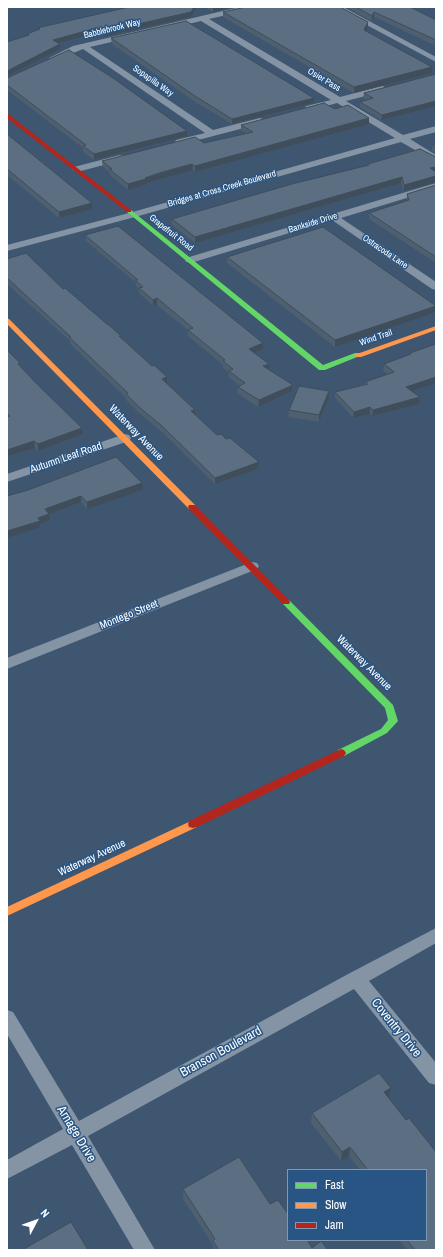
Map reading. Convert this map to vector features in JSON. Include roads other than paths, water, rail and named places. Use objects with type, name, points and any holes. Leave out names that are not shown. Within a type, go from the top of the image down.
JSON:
[{"type":"street","name":"Babblebrook Way","points":[[42,63],[84,46],[250,7]]},
{"type":"street","points":[[337,7],[436,60]]},
{"type":"street","name":"Osier Pass","points":[[202,18],[436,159]]},
{"type":"street","name":"Sopapilla Way","points":[[84,46],[211,133]]},
{"type":"street","points":[[301,110],[391,87]]},
{"type":"street","name":"Grapefruit Road","points":[[7,115],[77,169],[322,368]]},
{"type":"street","points":[[166,145],[271,118]]},
{"type":"street","name":"Bridges at Cross Creek Boulevard","points":[[7,248],[132,215],[436,129]]},
{"type":"street","points":[[77,169],[129,155]]},
{"type":"street","name":"Bankside Drive","points":[[190,260],[436,186]]},
{"type":"street","name":"Ostracoda Lane","points":[[333,217],[436,287]]},
{"type":"street","name":"Waterway Avenue","points":[[7,320],[390,707],[393,720],[384,731],[371,739],[7,912]]},
{"type":"street","name":"Wind Trail","points":[[322,368],[436,328]]},
{"type":"street","name":"Autumn Leaf Road","points":[[7,478],[125,438]]},
{"type":"street","name":"Montego Street","points":[[7,664],[252,566]]},
{"type":"street","name":"Branson Boulevard","points":[[7,1170],[436,935]]},
{"type":"street","name":"Coventry Drive","points":[[356,978],[436,1077]]},
{"type":"street","name":"Arnage Drive","points":[[7,1018],[145,1250]]}]
